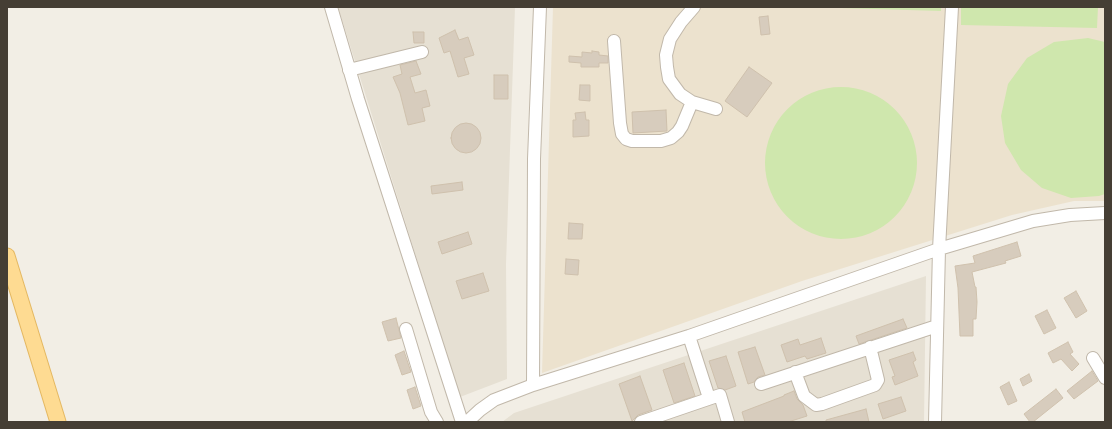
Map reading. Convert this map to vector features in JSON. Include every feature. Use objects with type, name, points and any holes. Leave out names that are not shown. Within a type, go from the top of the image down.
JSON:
[{"type":"main road","points":[[7,256],[58,422]]},
{"type":"main road","points":[[7,285],[48,422]]},
{"type":"street","points":[[331,7],[349,70],[462,422]]},
{"type":"street","points":[[533,385],[534,159],[540,7]]},
{"type":"street","points":[[694,7],[681,22],[670,39],[666,55],[669,79],[680,94],[692,102],[716,109]]},
{"type":"street","points":[[935,422],[939,249],[952,7]]},
{"type":"street","points":[[614,41],[620,123],[624,138],[632,141],[661,140],[671,138],[682,126],[692,102]]},
{"type":"street","points":[[349,70],[422,52]]},
{"type":"street","points":[[467,422],[494,400],[533,385],[689,336],[939,249],[1033,220],[1070,215],[1105,213]]},
{"type":"street","points":[[761,384],[937,326]]},
{"type":"street","points":[[406,329],[431,412],[437,422]]},
{"type":"street","points":[[689,336],[709,398]]},
{"type":"street","points":[[795,372],[804,396],[816,405],[822,404],[875,385],[878,380],[870,347]]},
{"type":"street","points":[[1093,358],[1105,378]]},
{"type":"street","points":[[641,422],[720,395],[728,422]]},
{"type":"shaded area","points":[[338,7],[515,7],[506,264],[507,379],[460,397]]},
{"type":"shaded area","points":[[553,7],[1105,7],[1105,201],[1074,201],[1012,215],[802,281],[542,373]]},
{"type":"shaded area","points":[[926,276],[924,422],[502,422],[514,413]]},
{"type":"green space","points":[[805,7],[941,7],[941,11]]},
{"type":"green space","points":[[961,7],[1098,7],[1097,28],[961,25]]},
{"type":"green space","points":[[1088,38],[1105,42],[1105,194],[1099,196],[1071,198],[1042,188],[1021,170],[1005,143],[1001,116],[1008,84],[1027,58],[1054,42]]},
{"type":"green space","points":[[848,87],[870,92],[895,109],[912,134],[916,148],[916,178],[912,192],[895,217],[870,234],[856,238],[834,239],[812,234],[793,222],[782,211],[770,192],[766,178],[765,156],[770,134],[782,115],[793,104],[812,92],[826,88]]},
{"type":"building","points":[[768,16],[770,34],[761,35],[759,17]]},
{"type":"building","points":[[455,30],[459,40],[468,37],[474,55],[464,58],[469,74],[458,77],[450,51],[444,53],[439,38]]},
{"type":"building","points":[[413,32],[424,32],[424,43],[414,43]]},
{"type":"building","points":[[592,51],[599,52],[599,55],[608,56],[608,63],[599,63],[599,67],[581,67],[581,63],[569,62],[569,56],[582,57],[582,52],[592,53]]},
{"type":"building","points":[[416,61],[421,74],[410,77],[415,93],[426,90],[430,106],[422,108],[425,121],[408,125],[400,93],[393,77],[402,74],[400,65]]},
{"type":"building","points":[[749,67],[772,83],[747,117],[725,101]]},
{"type":"building","points":[[494,75],[508,75],[508,99],[494,99]]},
{"type":"building","points":[[580,85],[590,85],[590,101],[579,100]]},
{"type":"building","points":[[666,110],[667,131],[633,133],[632,112]]},
{"type":"building","points":[[585,112],[586,120],[589,120],[589,136],[573,137],[573,120],[576,120],[575,113]]},
{"type":"building","points":[[466,123],[477,127],[481,138],[477,149],[466,153],[455,149],[451,138],[455,127]]},
{"type":"building","points":[[462,182],[463,190],[432,194],[431,186]]},
{"type":"building","points":[[569,223],[583,224],[582,239],[568,239]]},
{"type":"building","points":[[468,232],[472,244],[442,254],[438,242]]},
{"type":"building","points":[[1017,242],[1021,256],[1005,261],[1006,263],[972,272],[976,287],[977,302],[976,319],[973,319],[973,336],[960,336],[958,288],[955,266],[975,263],[973,256]]},
{"type":"building","points":[[566,259],[579,260],[578,275],[565,274]]},
{"type":"building","points":[[483,273],[489,291],[462,299],[456,281]]},
{"type":"building","points":[[1076,291],[1087,311],[1076,318],[1064,298]]},
{"type":"building","points":[[1047,310],[1056,328],[1044,334],[1035,316]]},
{"type":"building","points":[[396,318],[401,338],[388,341],[382,322]]},
{"type":"building","points":[[903,319],[907,328],[859,344],[856,336]]},
{"type":"building","points":[[821,338],[826,353],[807,359],[805,356],[787,362],[781,345],[798,339],[800,345]]},
{"type":"building","points":[[1068,342],[1073,352],[1070,354],[1079,364],[1072,371],[1061,359],[1053,363],[1048,353]]},
{"type":"building","points":[[755,347],[765,375],[758,377],[754,382],[748,384],[738,352]]},
{"type":"building","points":[[404,351],[411,372],[402,375],[395,355]]},
{"type":"building","points":[[913,352],[916,360],[913,362],[918,376],[895,385],[892,377],[895,376],[889,360]]},
{"type":"building","points":[[726,356],[736,386],[725,390],[718,388],[709,361]]},
{"type":"building","points":[[684,363],[695,396],[674,403],[663,370]]},
{"type":"building","points":[[1092,371],[1098,381],[1074,399],[1067,391]]},
{"type":"building","points":[[1029,374],[1032,381],[1023,386],[1020,379]]},
{"type":"building","points":[[640,376],[652,410],[638,415],[632,421],[619,384]]},
{"type":"building","points":[[1009,382],[1017,401],[1008,405],[1000,387]]},
{"type":"building","points":[[415,387],[421,406],[413,409],[407,390]]},
{"type":"building","points":[[1056,389],[1063,398],[1033,422],[1030,422],[1024,414]]},
{"type":"building","points":[[794,391],[797,399],[803,405],[807,416],[788,422],[745,422],[742,412]]},
{"type":"building","points":[[901,397],[906,411],[883,419],[878,404]]},
{"type":"building","points":[[866,409],[869,422],[826,422],[826,420]]}]
